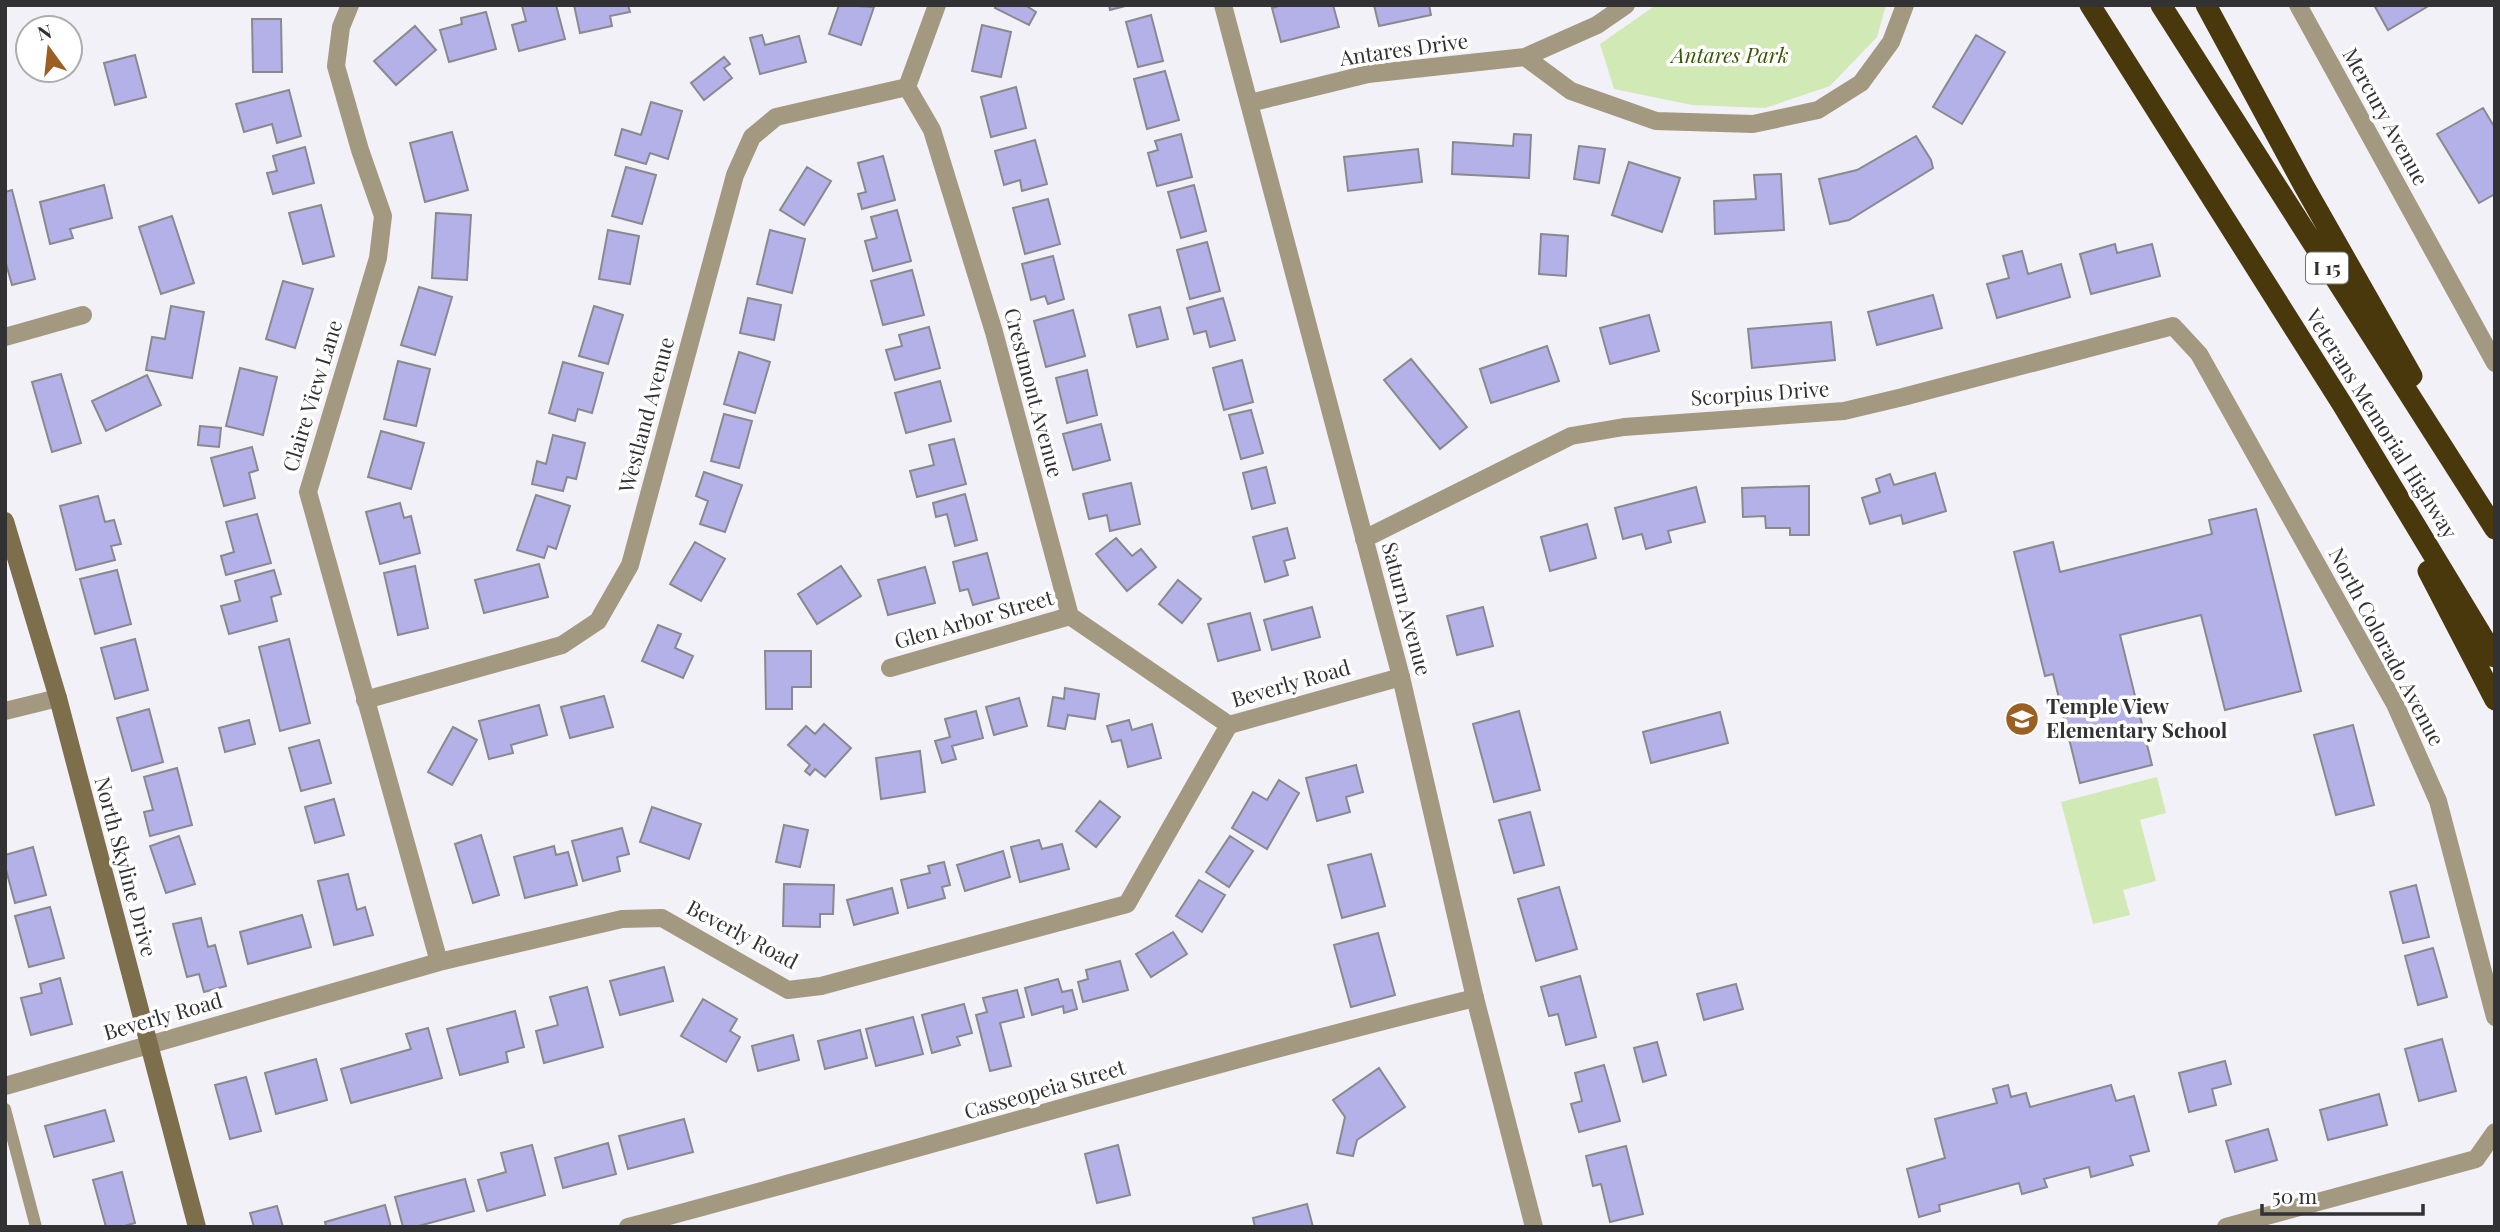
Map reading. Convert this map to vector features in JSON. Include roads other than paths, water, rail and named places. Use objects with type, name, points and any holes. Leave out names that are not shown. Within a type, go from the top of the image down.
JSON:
[{"type":"highway","name":"Veterans Memorial Highway","points":[[2090,5],[2342,404],[2495,657]]},
{"type":"highway","name":"Veterans Memorial Highway","points":[[2161,5],[2495,529]]},
{"type":"highway","points":[[2206,5],[2304,186],[2495,521]]},
{"type":"highway","points":[[2342,404],[2495,700]]},
{"type":"main road","name":"North Skyline Drive","points":[[5,520],[10,562],[58,698],[197,1227]]},
{"type":"street","name":"Claire View Lane","points":[[350,5],[341,27],[336,66],[383,216],[377,258],[308,492],[439,962]]},
{"type":"street","points":[[907,87],[937,5]]},
{"type":"street","name":"Saturn Avenue","points":[[1223,5],[1401,677],[1475,998],[1534,1227]]},
{"type":"street","name":"Antares Drive","points":[[1250,103],[1368,74],[1525,57],[1597,25],[1626,5]]},
{"type":"street","points":[[1525,57],[1571,90],[1656,121],[1753,124],[1818,110],[1861,83],[1891,42],[1905,5]]},
{"type":"street","name":"Mercury Avenue","points":[[2298,5],[2495,363]]},
{"type":"street","name":"Westland Avenue","points":[[365,700],[562,645],[598,621],[630,565],[735,175],[751,137],[776,117],[907,87]]},
{"type":"street","name":"Crestmont Avenue","points":[[907,87],[932,130],[993,332],[1070,616]]},
{"type":"street","points":[[5,337],[83,315]]},
{"type":"street","name":"Scorpius Drive","points":[[1364,539],[1571,436],[1624,426],[1844,411],[2173,326]]},
{"type":"street","name":"North Colorado Avenue","points":[[2173,326],[2199,354],[2395,704],[2438,801],[2495,1017]]},
{"type":"street","points":[[1070,616],[1229,725]]},
{"type":"street","name":"Glen Arbor Street","points":[[890,668],[1070,616]]},
{"type":"street","name":"Beverly Road","points":[[5,1086],[439,962],[622,919],[662,918],[788,990],[821,986],[1127,904],[1229,725],[1401,677]]},
{"type":"street","points":[[5,711],[58,698]]},
{"type":"street","name":"Casseopeia Street","points":[[628,1227],[861,1165],[1298,1042],[1475,998]]},
{"type":"street","points":[[2226,1227],[2476,1159],[2495,1132]]},
{"type":"lane","points":[[5,1109],[36,1227]]},
{"type":"place","name":"Temple View Elementary School","points":[[2022,719]]},
{"type":"park label","name":"Antares Park","points":[[1730,56]]}]
